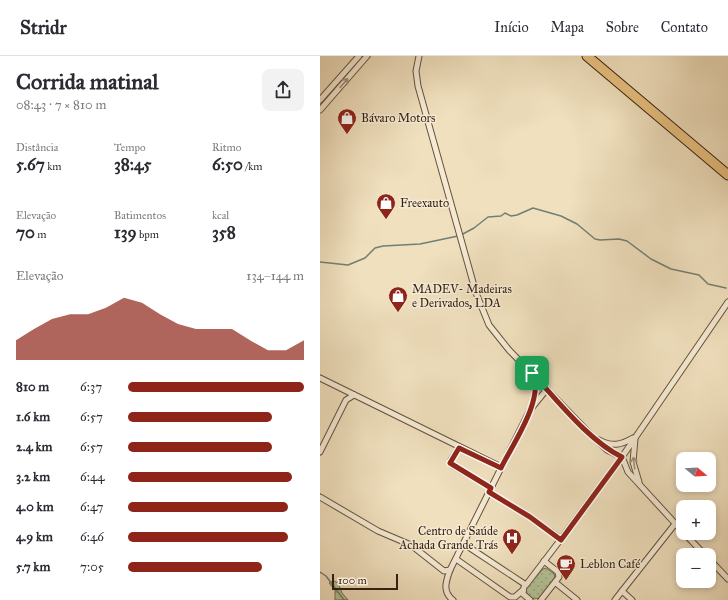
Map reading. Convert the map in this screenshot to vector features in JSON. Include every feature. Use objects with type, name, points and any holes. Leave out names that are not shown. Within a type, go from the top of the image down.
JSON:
[{"type":"highway","points":[[587,56],[728,175]]},
{"type":"highway","points":[[595,56],[728,167]]},
{"type":"street","points":[[320,100],[359,56]]},
{"type":"street","points":[[320,110],[367,56]]},
{"type":"street","points":[[419,56],[416,71],[418,86],[460,230],[479,304],[489,325],[590,434],[607,450],[622,457],[628,472],[675,524],[615,600]]},
{"type":"street","points":[[456,559],[510,597],[514,597],[524,587],[561,540],[622,457],[728,302]]},
{"type":"street","points":[[453,600],[448,596],[446,589],[450,570],[530,410],[536,389],[536,381],[532,373]]},
{"type":"street","points":[[320,378],[388,410],[459,448],[501,468]]},
{"type":"street","points":[[530,410],[547,389]]},
{"type":"street","points":[[320,452],[346,400],[354,395]]},
{"type":"street","points":[[590,434],[612,445],[624,443],[635,436]]},
{"type":"street","points":[[635,436],[633,462],[642,488]]},
{"type":"street","points":[[459,448],[450,463],[530,517],[561,540]]},
{"type":"street","points":[[320,497],[378,531],[411,545],[444,571],[450,570]]},
{"type":"street","points":[[691,540],[699,548]]},
{"type":"street","points":[[464,544],[524,587]]},
{"type":"street","points":[[543,600],[559,577],[558,572],[544,561]]},
{"type":"street","points":[[716,566],[728,579]]},
{"type":"street","points":[[556,583],[576,600]]},
{"type":"street","points":[[524,587],[524,594],[530,600]]},
{"type":"street","points":[[622,591],[632,600]]},
{"type":"green space","points":[[546,568],[554,574],[555,578],[540,598],[533,599],[527,594],[526,588],[543,569]]},
{"type":"green space","points":[[334,581],[338,583],[342,593],[348,600],[335,600],[335,590],[329,583]]},
{"type":"waterway","points":[[461,235],[474,228],[488,217],[501,216],[505,213],[511,216],[517,215],[533,208],[561,216],[577,224],[595,239],[619,239],[627,241],[651,259],[671,269],[699,275],[708,284],[726,288]]},
{"type":"waterway","points":[[320,262],[348,265],[365,258],[375,248],[383,246],[420,244],[458,236]]},
{"type":"waterway","points":[[320,572],[326,576],[344,600]]},
{"type":"place","name":"Bávaro Motors","points":[[347,135]]},
{"type":"place","name":"Freexauto","points":[[386,220]]},
{"type":"place","name":"MADEV- Madeiras e Derivados, LDA","points":[[398,313]]},
{"type":"place","name":"Centro de Saúde Achada Grande Trás","points":[[512,555]]},
{"type":"place","name":"Leblon Café","points":[[566,581]]},
{"type":"route","points":[[532,373],[607,450],[622,457],[608,474],[561,540],[530,517],[489,492],[491,488],[454,467],[450,463],[459,448],[501,468],[530,410],[536,389],[536,381],[532,373]]}]
